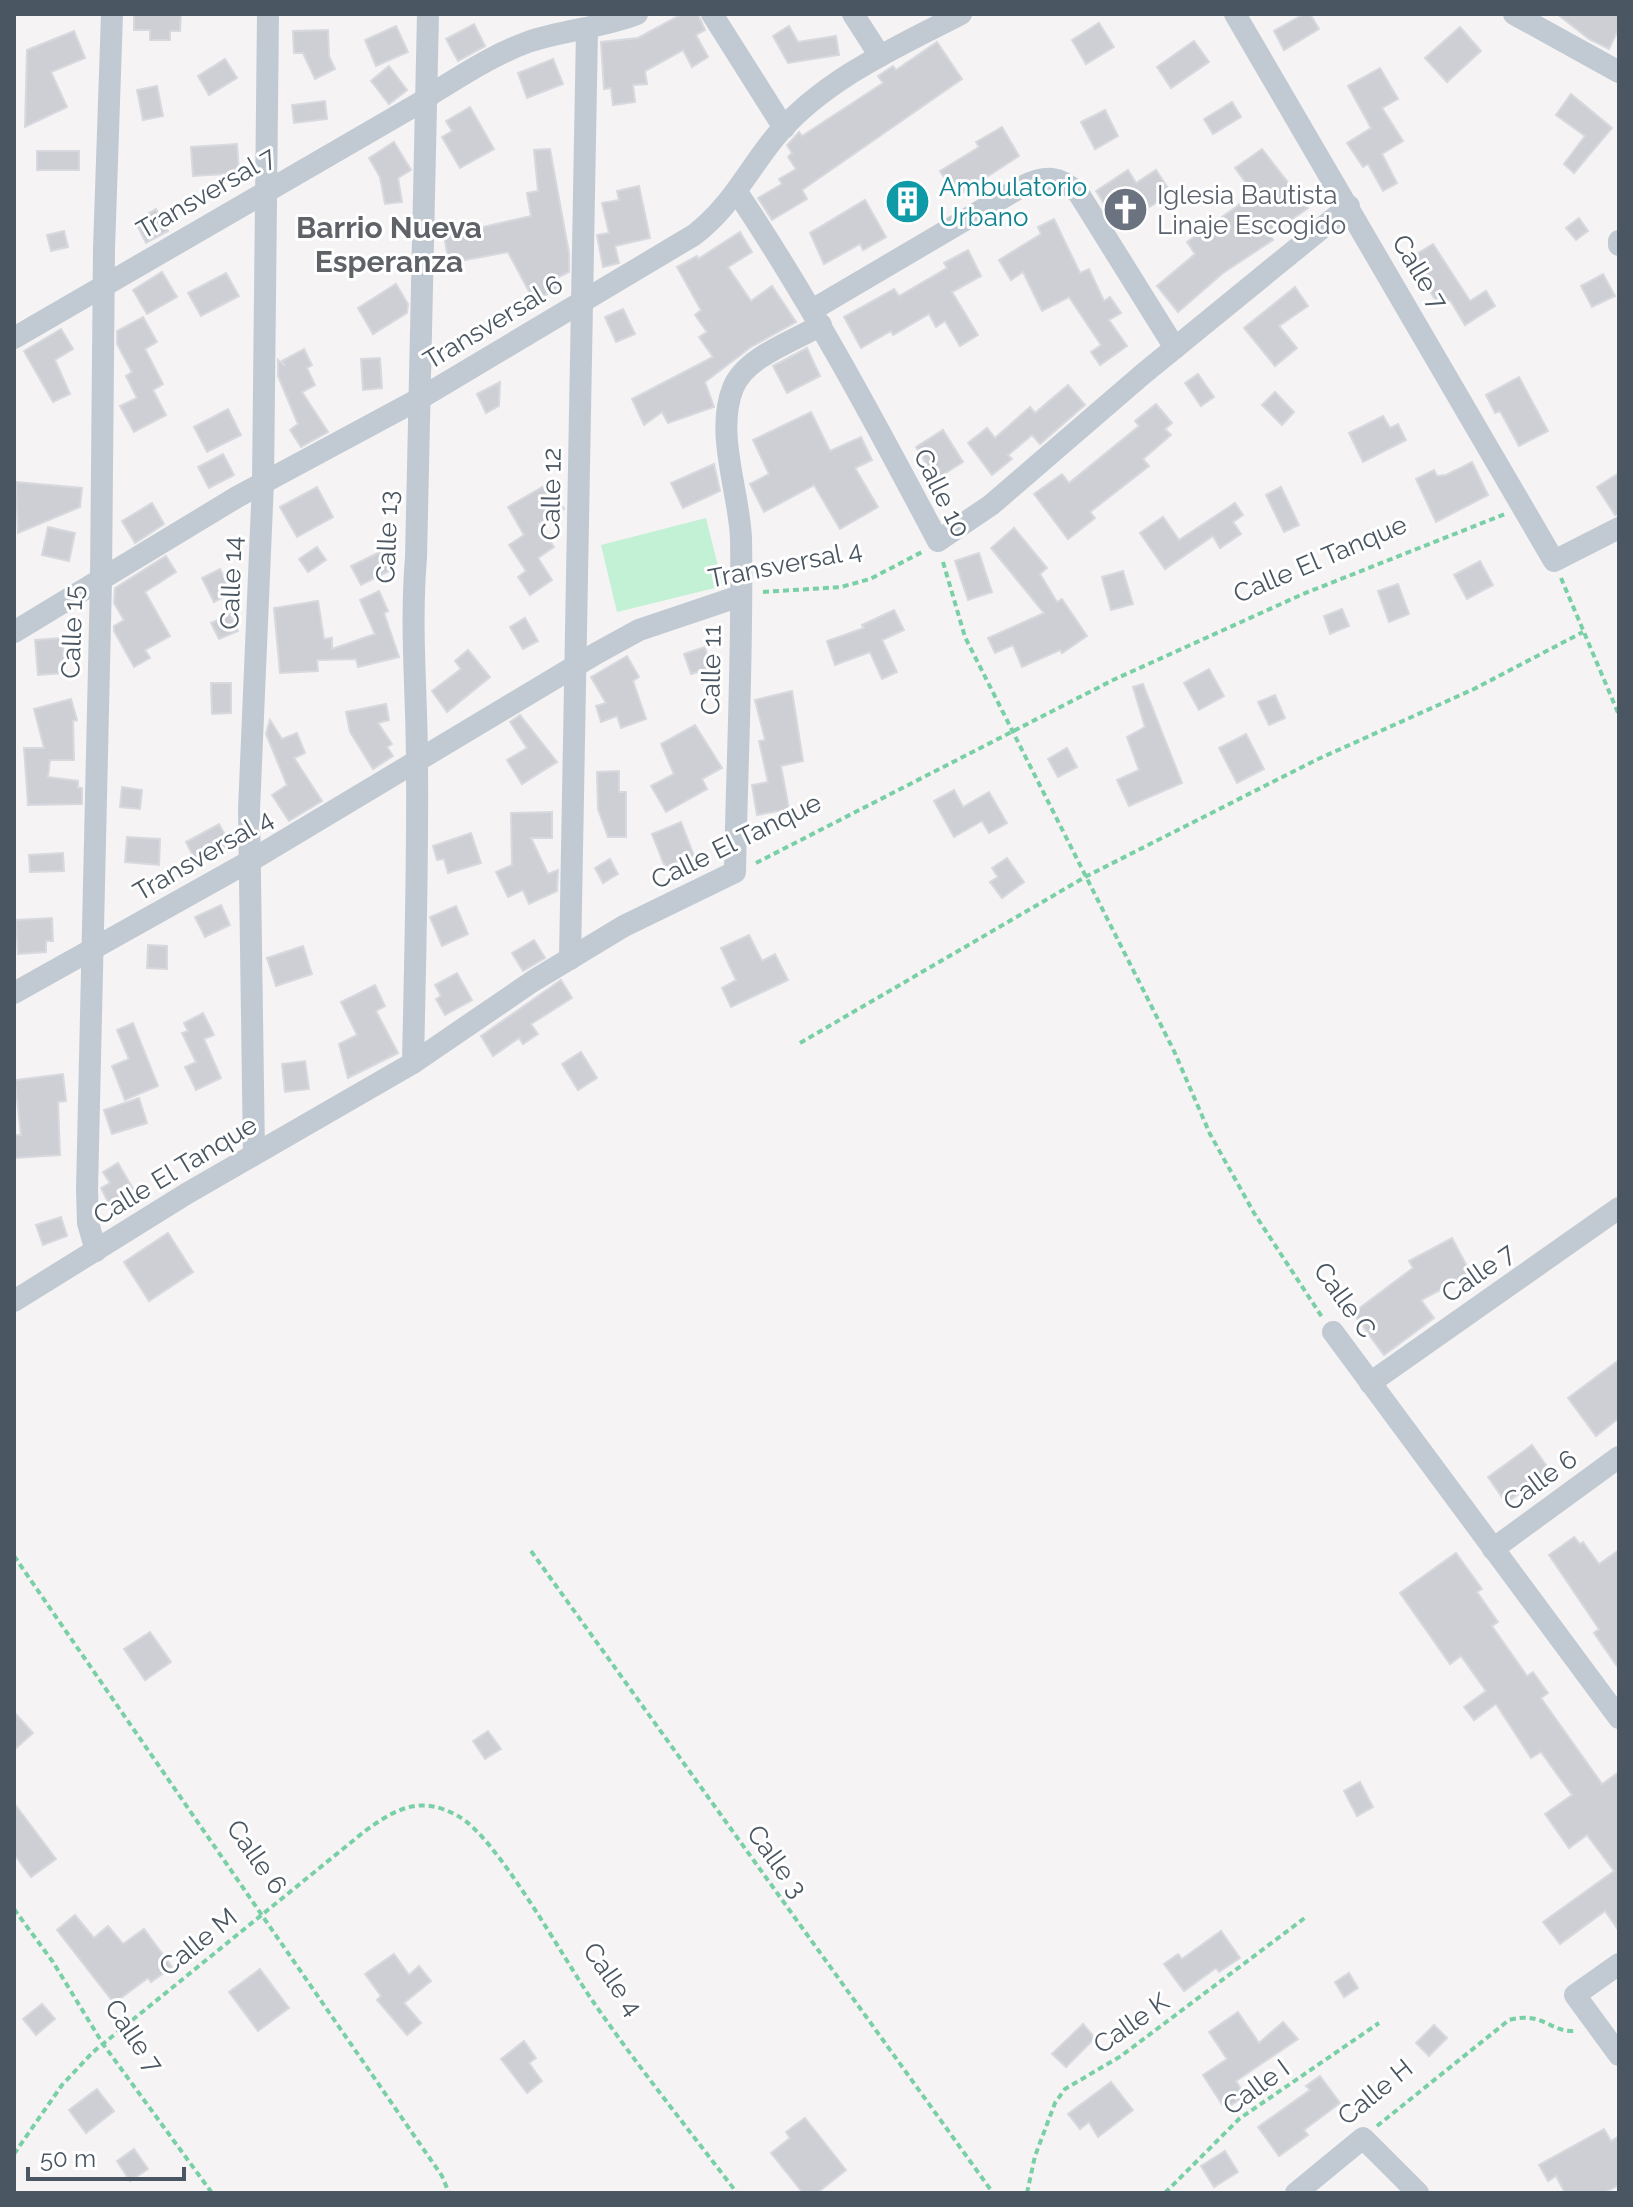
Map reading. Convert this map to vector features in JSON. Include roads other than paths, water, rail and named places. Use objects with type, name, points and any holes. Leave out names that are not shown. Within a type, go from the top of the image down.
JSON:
[{"type":"street","name":"Calle 15","points":[[96,1251],[87,1210],[112,14]]},
{"type":"street","name":"Calle 14","points":[[254,1154],[250,861],[263,482],[268,14]]},
{"type":"street","name":"Calle 13","points":[[413,1063],[417,761],[411,620],[416,558],[428,14]]},
{"type":"street","name":"Transversal 7","points":[[14,338],[498,55],[527,43],[587,30],[637,14]]},
{"type":"street","points":[[712,14],[784,128]]},
{"type":"street","points":[[853,14],[880,56]]},
{"type":"street","name":"Transversal 6","points":[[14,632],[263,482],[419,399],[694,235],[712,221],[737,192],[784,128],[823,93],[880,56],[961,14]]},
{"type":"street","name":"Calle 7","points":[[1235,14],[1554,561],[1619,528]]},
{"type":"street","points":[[1514,14],[1618,70]]},
{"type":"street","name":"Calle 12","points":[[570,959],[587,30]]},
{"type":"street","name":"Calle 11","points":[[735,872],[741,536],[727,425],[734,386],[750,367],[816,318],[1021,187],[1048,177],[1059,179],[1079,194],[1175,348]]},
{"type":"street","name":"Calle 10","points":[[737,192],[816,318],[938,541],[991,505],[1175,348]]},
{"type":"street","points":[[1175,348],[1349,206]]},
{"type":"street","name":"Transversal 4","points":[[14,993],[250,861],[639,630],[740,596]]},
{"type":"street","name":"Calle El Tanque","points":[[14,1301],[254,1154],[413,1063],[624,926],[735,872]]},
{"type":"street","name":"Calle 7","points":[[1370,1383],[1619,1208]]},
{"type":"street","name":"Calle C","points":[[1333,1332],[1618,1715]]},
{"type":"street","name":"Calle 6","points":[[1493,1549],[1619,1457]]},
{"type":"street","points":[[1619,1964],[1575,1995],[1619,2055]]},
{"type":"street","name":"Calle H","points":[[1296,2193],[1363,2138],[1418,2193]]},
{"type":"place","name":"Ambulatorio Urbano","points":[[908,202]]},
{"type":"place","name":"Iglesia Bautista Linaje Escogido","points":[[1126,210]]},
{"type":"district","name":"Barrio Nueva Esperanza","points":[[389,245]]}]
